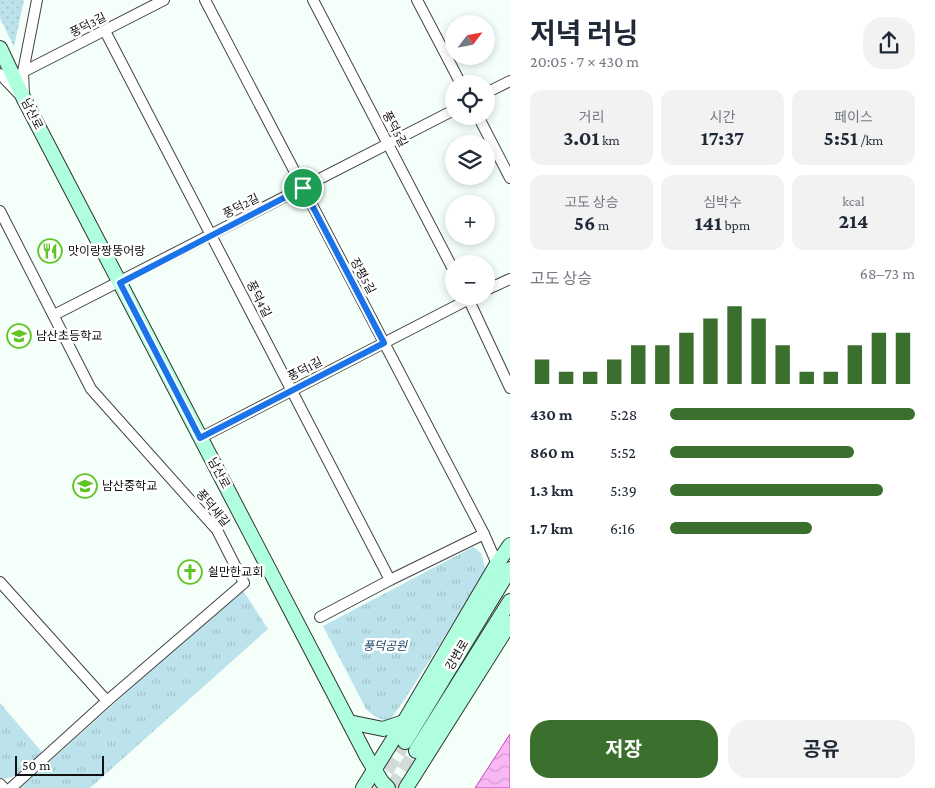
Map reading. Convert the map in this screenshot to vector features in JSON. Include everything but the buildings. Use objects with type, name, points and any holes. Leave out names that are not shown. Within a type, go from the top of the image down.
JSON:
[{"type":"main road","name":"남산로","points":[[0,48],[24,99],[200,438],[349,722],[375,770],[388,788]]},
{"type":"main road","points":[[363,788],[504,567],[510,546]]},
{"type":"main road","name":"강변로","points":[[405,742],[504,567]]},
{"type":"main road","name":"강변로","points":[[416,751],[510,601]]},
{"type":"main road","points":[[406,788],[510,623]]},
{"type":"main road","points":[[349,722],[383,729],[404,722]]},
{"type":"street","points":[[24,99],[23,72],[37,0]]},
{"type":"street","name":"풍덕3길","points":[[23,72],[164,0]]},
{"type":"street","name":"장평5길","points":[[205,0],[484,534],[504,567]]},
{"type":"street","name":"풍덕5길","points":[[313,0],[446,255]]},
{"type":"street","points":[[417,0],[456,75]]},
{"type":"street","name":"풍덕4길","points":[[105,30],[390,580]]},
{"type":"street","points":[[0,74],[24,99]]},
{"type":"street","points":[[495,88],[510,81]]},
{"type":"street","name":"풍덕2길","points":[[54,315],[120,283],[445,115]]},
{"type":"street","points":[[483,125],[510,178]]},
{"type":"street","name":"풍덕새길","points":[[2,218],[91,389],[217,530],[244,582],[107,701],[11,788]]},
{"type":"street","points":[[495,286],[510,279]]},
{"type":"street","name":"풍덕1길","points":[[200,438],[455,305]]},
{"type":"street","points":[[474,305],[510,388]]},
{"type":"street","points":[[320,618],[390,580],[484,534]]},
{"type":"street","points":[[0,582],[107,701]]},
{"type":"street","points":[[0,784],[4,788]]},
{"type":"green space","points":[[0,0],[24,0],[14,47],[0,18]]},
{"type":"green space","name":"풍덕공원","points":[[473,547],[481,553],[486,571],[390,720],[374,716],[366,709],[323,626]]},
{"type":"green space","points":[[242,589],[268,629],[90,788],[20,788]]},
{"type":"green space","points":[[0,703],[42,752],[23,770],[12,777],[6,778],[0,778]]},
{"type":"water","points":[[510,734],[510,788],[475,788]]},
{"type":"tunnel","points":[[375,788],[405,742]]},
{"type":"tunnel","points":[[392,788],[416,751]]},
{"type":"place","name":"맛이랑짱뚱어랑","points":[[50,251]]},
{"type":"place","name":"남산초등학교","points":[[19,336]]},
{"type":"place","name":"남산중학교","points":[[85,486]]},
{"type":"place","name":"쉴만한교회","points":[[190,572]]},
{"type":"route","points":[[303,188],[384,343],[200,438],[120,283],[303,188]]}]
